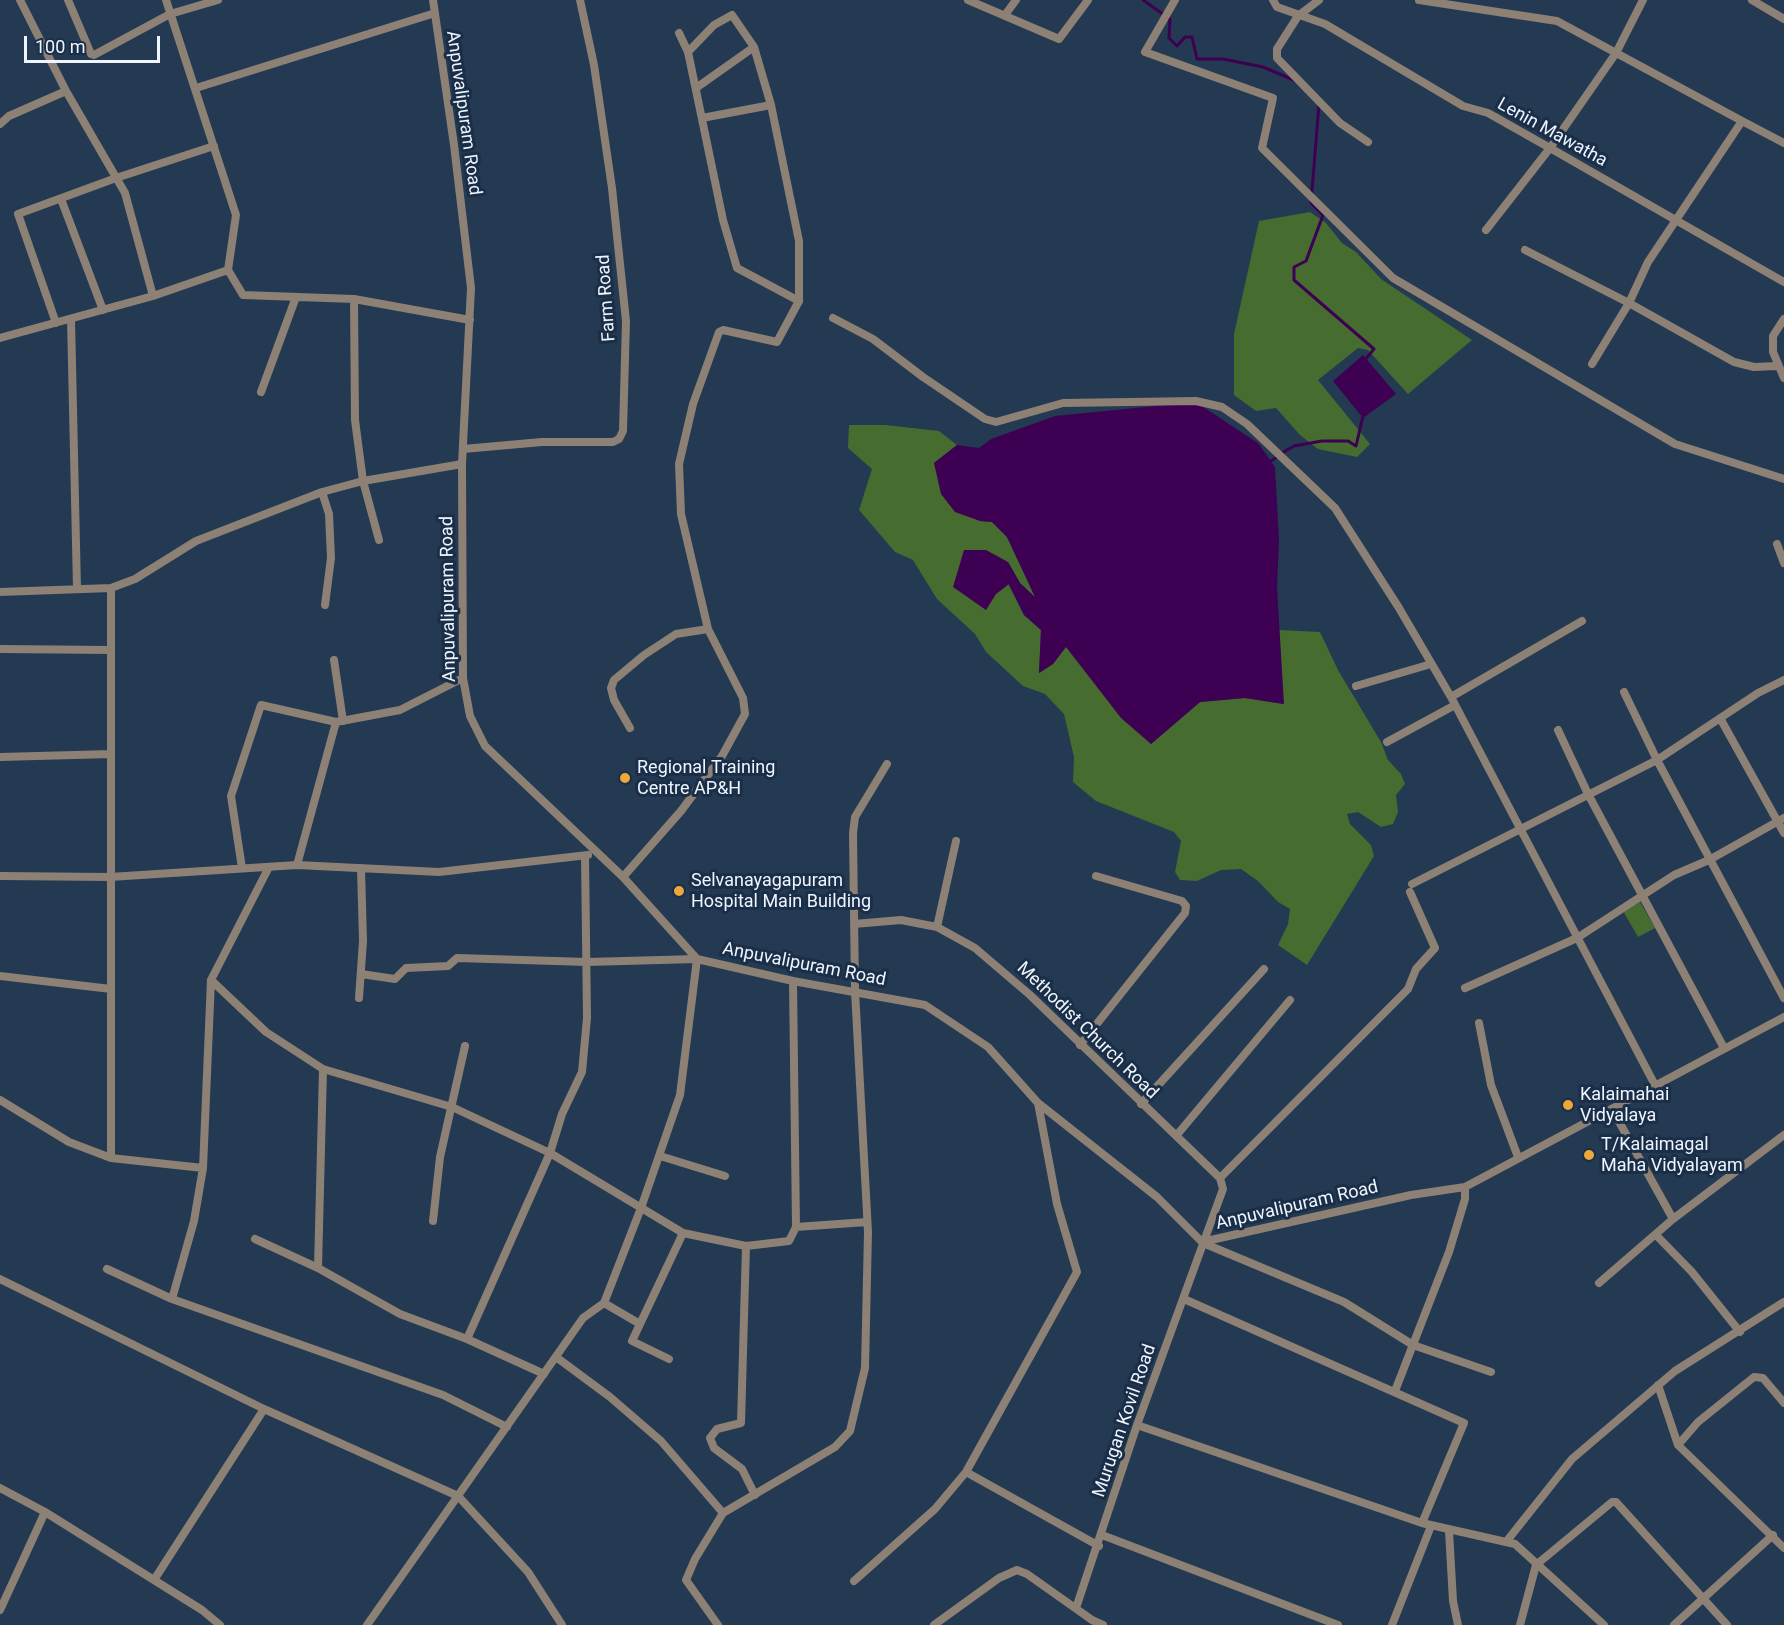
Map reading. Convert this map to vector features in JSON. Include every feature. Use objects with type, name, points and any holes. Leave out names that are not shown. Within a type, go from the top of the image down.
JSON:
[{"type":"street","points":[[20,0],[66,91],[125,193],[153,296]]},
{"type":"street","points":[[68,0],[92,55],[170,14],[218,0]]},
{"type":"street","points":[[166,0],[236,215],[228,270],[243,295],[354,299],[470,320]]},
{"type":"street","name":"Anpuvalipuram Road","points":[[433,0],[454,145],[471,288],[462,464],[463,678],[470,716],[485,746],[623,877],[697,959],[793,981],[925,1005],[988,1047],[1038,1103],[1157,1197],[1202,1242],[1411,1195],[1465,1187],[1784,1017]]},
{"type":"street","name":"Farm Road","points":[[463,449],[542,442],[613,442],[620,439],[623,431],[625,310],[611,177],[594,65],[579,0]]},
{"type":"street","points":[[968,0],[1059,39],[1088,0]]},
{"type":"street","points":[[1005,15],[1016,0]]},
{"type":"street","points":[[1175,0],[1145,52],[1273,98],[1262,148],[1394,278],[1675,444],[1784,479]]},
{"type":"street","name":"Lenin Mawatha","points":[[1273,0],[1277,7],[1325,24],[1463,106],[1488,113],[1784,282]]},
{"type":"street","points":[[1319,0],[1298,16],[1277,49],[1277,58],[1340,123],[1368,142]]},
{"type":"street","points":[[1419,0],[1557,21],[1784,143]]},
{"type":"street","points":[[1486,230],[1550,148],[1616,53],[1643,0]]},
{"type":"street","points":[[1752,0],[1784,19]]},
{"type":"street","points":[[196,88],[435,13]]},
{"type":"street","points":[[623,877],[681,811],[722,756],[745,714],[743,698],[708,629],[681,514],[679,464],[693,404],[719,332],[723,330],[777,342],[799,301],[799,241],[771,105],[754,47],[732,15],[714,25],[688,52]]},
{"type":"street","points":[[679,33],[688,52],[723,220],[737,268],[799,301]]},
{"type":"street","points":[[696,88],[754,47]]},
{"type":"street","points":[[0,124],[9,116],[66,91]]},
{"type":"street","points":[[702,118],[771,105]]},
{"type":"street","points":[[1592,364],[1629,303],[1648,262],[1742,121]]},
{"type":"street","points":[[56,323],[18,217],[20,213],[214,146]]},
{"type":"street","points":[[61,199],[103,310]]},
{"type":"street","points":[[1525,250],[1629,303],[1734,362],[1754,367],[1777,366]]},
{"type":"street","points":[[0,338],[153,296],[228,270]]},
{"type":"street","points":[[261,393],[296,297]]},
{"type":"street","points":[[354,299],[355,420],[363,481],[379,540]]},
{"type":"street","points":[[833,318],[873,339],[922,378],[985,419],[996,422],[1063,403],[1196,400],[1222,406],[1247,424],[1335,508],[1399,608],[1451,697],[1519,831],[1655,1085]]},
{"type":"street","points":[[71,319],[77,590]]},
{"type":"street","points":[[1784,319],[1773,336],[1777,366],[1784,378]]},
{"type":"street","points":[[0,592],[111,588],[135,579],[195,542],[322,492],[363,481],[462,464]]},
{"type":"street","points":[[322,492],[329,514],[331,558],[325,605]]},
{"type":"street","points":[[1777,544],[1784,563]]},
{"type":"street","points":[[111,588],[111,1158]]},
{"type":"street","points":[[1451,697],[1582,621]]},
{"type":"street","points":[[630,728],[614,700],[611,688],[614,680],[644,655],[676,634],[708,629]]},
{"type":"street","points":[[0,649],[111,650]]},
{"type":"street","points":[[297,865],[340,722],[334,660]]},
{"type":"street","points":[[1356,686],[1431,664]]},
{"type":"street","points":[[242,868],[231,796],[261,705],[340,722],[400,710],[463,678]]},
{"type":"street","points":[[1491,1372],[1413,1345],[1344,1302],[1202,1242],[1223,1189],[1220,1178],[1408,989],[1416,969],[1435,948],[1411,888],[1657,760],[1758,693],[1784,680]]},
{"type":"street","points":[[1624,692],[1709,860],[1784,998]]},
{"type":"street","points":[[1387,742],[1455,705]]},
{"type":"street","points":[[1720,718],[1781,819],[1784,833]]},
{"type":"street","points":[[1558,730],[1588,794],[1724,1048]]},
{"type":"street","points":[[0,757],[111,754]]},
{"type":"street","points":[[718,1625],[686,1580],[694,1559],[723,1513],[835,1447],[850,1431],[865,1368],[867,1222],[855,991],[855,817],[887,764]]},
{"type":"street","points":[[1466,988],[1577,938],[1674,875],[1709,860],[1781,819]]},
{"type":"street","points":[[937,927],[956,841]]},
{"type":"street","points":[[0,876],[110,877],[297,865],[439,872],[585,856],[595,852]]},
{"type":"street","points":[[467,1339],[550,1153],[562,1114],[582,1072],[587,1018],[588,962],[585,856]]},
{"type":"street","points":[[172,1299],[194,1221],[203,1168],[211,980],[269,867]]},
{"type":"street","points":[[359,998],[361,868]]},
{"type":"street","points":[[1080,1045],[1185,913],[1186,906],[1182,901],[1096,876]]},
{"type":"street","name":"Methodist Church Road","points":[[854,924],[902,920],[937,927],[975,948],[1030,995],[1220,1178]]},
{"type":"street","points":[[361,974],[395,979],[406,968],[448,966],[457,958],[588,962],[697,959],[680,1095],[660,1156],[604,1303],[583,1318],[367,1625]]},
{"type":"street","points":[[1141,1104],[1264,969]]},
{"type":"street","points":[[0,976],[111,988]]},
{"type":"street","points":[[211,980],[266,1032],[323,1069],[452,1107],[550,1153],[682,1233],[746,1246],[789,1241],[796,1227],[793,981]]},
{"type":"street","points":[[1176,1136],[1266,1033],[1290,1000]]},
{"type":"street","points":[[1479,1023],[1491,1085],[1518,1157]]},
{"type":"street","points":[[433,1221],[440,1156],[465,1046]]},
{"type":"street","points":[[318,1268],[323,1069]]},
{"type":"street","points":[[0,1100],[69,1142],[111,1158],[203,1168]]},
{"type":"street","points":[[854,1581],[936,1509],[966,1472],[1077,1272],[1057,1204],[1038,1103]]},
{"type":"street","points":[[1612,1109],[1673,1219]]},
{"type":"street","points":[[1599,1283],[1673,1219],[1784,1135]]},
{"type":"street","points":[[660,1156],[725,1176]]},
{"type":"street","points":[[1395,1391],[1449,1251],[1465,1199],[1465,1187]]},
{"type":"street","points":[[796,1227],[867,1222]]},
{"type":"street","points":[[669,1359],[632,1341],[682,1233]]},
{"type":"street","points":[[1656,1236],[1692,1272],[1740,1332]]},
{"type":"street","points":[[255,1239],[318,1268],[400,1314],[467,1339],[544,1374]]},
{"type":"street","name":"Murugan Kovil Road","points":[[1076,1608],[1099,1545],[1137,1425],[1184,1299],[1202,1242]]},
{"type":"street","points":[[746,1246],[741,1423],[717,1429],[710,1438],[714,1448],[742,1469],[754,1495]]},
{"type":"street","points":[[107,1269],[172,1299],[443,1395],[507,1427]]},
{"type":"street","points":[[0,1279],[264,1409],[458,1497],[528,1572],[562,1625]]},
{"type":"street","points":[[1184,1299],[1464,1423],[1422,1523]]},
{"type":"street","points":[[1506,1542],[1572,1459],[1675,1371],[1740,1332],[1784,1302]]},
{"type":"street","points":[[604,1303],[640,1324]]},
{"type":"street","points":[[556,1357],[610,1397],[661,1441],[723,1513]]},
{"type":"street","points":[[1678,1445],[1698,1422],[1754,1377],[1763,1378],[1784,1403]]},
{"type":"street","points":[[1658,1385],[1678,1445],[1784,1548]]},
{"type":"street","points":[[154,1580],[264,1409]]},
{"type":"street","points":[[1137,1425],[1431,1526],[1515,1544],[1604,1625]]},
{"type":"street","points":[[966,1472],[1099,1545]]},
{"type":"street","points":[[0,1488],[45,1512],[202,1610],[220,1625]]},
{"type":"street","points":[[1520,1625],[1536,1565],[1609,1504],[1616,1502],[1726,1625]]},
{"type":"street","points":[[0,1610],[45,1512]]},
{"type":"street","points":[[1392,1625],[1431,1526]]},
{"type":"street","points":[[1449,1531],[1453,1601],[1458,1625]]},
{"type":"street","points":[[1102,1535],[1338,1625]]},
{"type":"street","points":[[1674,1625],[1773,1535]]},
{"type":"street","points":[[934,1625],[1009,1572],[1017,1570],[1027,1574],[1103,1625]]},
{"type":"green space","points":[[1310,212],[1326,223],[1342,243],[1356,252],[1381,279],[1472,340],[1408,394],[1368,350],[1358,348],[1318,380],[1370,444],[1357,457],[1318,449],[1300,435],[1276,408],[1256,411],[1234,395],[1234,334],[1259,221]]},
{"type":"green space","points":[[849,425],[885,425],[939,431],[957,445],[934,463],[980,521],[992,522],[1007,537],[1036,599],[1020,583],[1008,562],[996,594],[1008,584],[1024,615],[1041,630],[1039,673],[1053,664],[1066,646],[1151,744],[1200,702],[1245,698],[1283,704],[1279,630],[1320,632],[1338,670],[1381,742],[1388,760],[1401,774],[1405,784],[1396,795],[1398,812],[1393,824],[1381,827],[1358,812],[1347,814],[1350,824],[1371,845],[1374,856],[1307,965],[1278,945],[1288,924],[1290,909],[1278,902],[1258,881],[1241,869],[1221,870],[1197,881],[1180,880],[1175,872],[1181,841],[1174,832],[1096,801],[1073,782],[1074,757],[1064,714],[1045,694],[1023,686],[986,652],[975,634],[937,599],[913,560],[895,552],[859,510],[872,469],[848,448]]},
{"type":"green space","points":[[1640,902],[1655,928],[1638,937],[1623,911]]},
{"type":"shaded area","points":[[1363,355],[1396,394],[1363,418],[1333,381]]},
{"type":"shaded area","points":[[1166,405],[1200,405],[1258,443],[1275,467],[1279,539],[1277,588],[1284,704],[1245,698],[1200,702],[1151,744],[1121,718],[1066,647],[1053,664],[1039,673],[1041,630],[1024,615],[1009,584],[996,594],[986,610],[953,587],[964,550],[986,550],[1008,562],[1020,583],[1035,597],[1007,537],[992,522],[980,521],[955,512],[941,494],[934,463],[957,445],[979,448],[991,439],[1055,416]]},
{"type":"waterway","points":[[1143,0],[1170,19],[1169,38],[1177,46],[1185,37],[1192,37],[1197,59],[1223,59],[1263,67],[1296,81]]},
{"type":"waterway","points":[[1319,104],[1311,203],[1323,215],[1306,261],[1294,267],[1294,280],[1374,349],[1365,360]]},
{"type":"waterway","points":[[1282,453],[1294,446],[1322,441],[1348,441],[1356,446],[1363,416]]},
{"type":"waterway","points":[[1271,461],[1277,457]]},
{"type":"place","name":"Regional Training Centre AP&H","points":[[625,778]]},
{"type":"place","name":"Selvanayagapuram Hospital Main Building","points":[[679,891]]},
{"type":"place","name":"Kalaimahai Vidyalaya","points":[[1568,1105]]},
{"type":"place","name":"T/Kalaimagal Maha Vidyalayam","points":[[1589,1155]]}]
